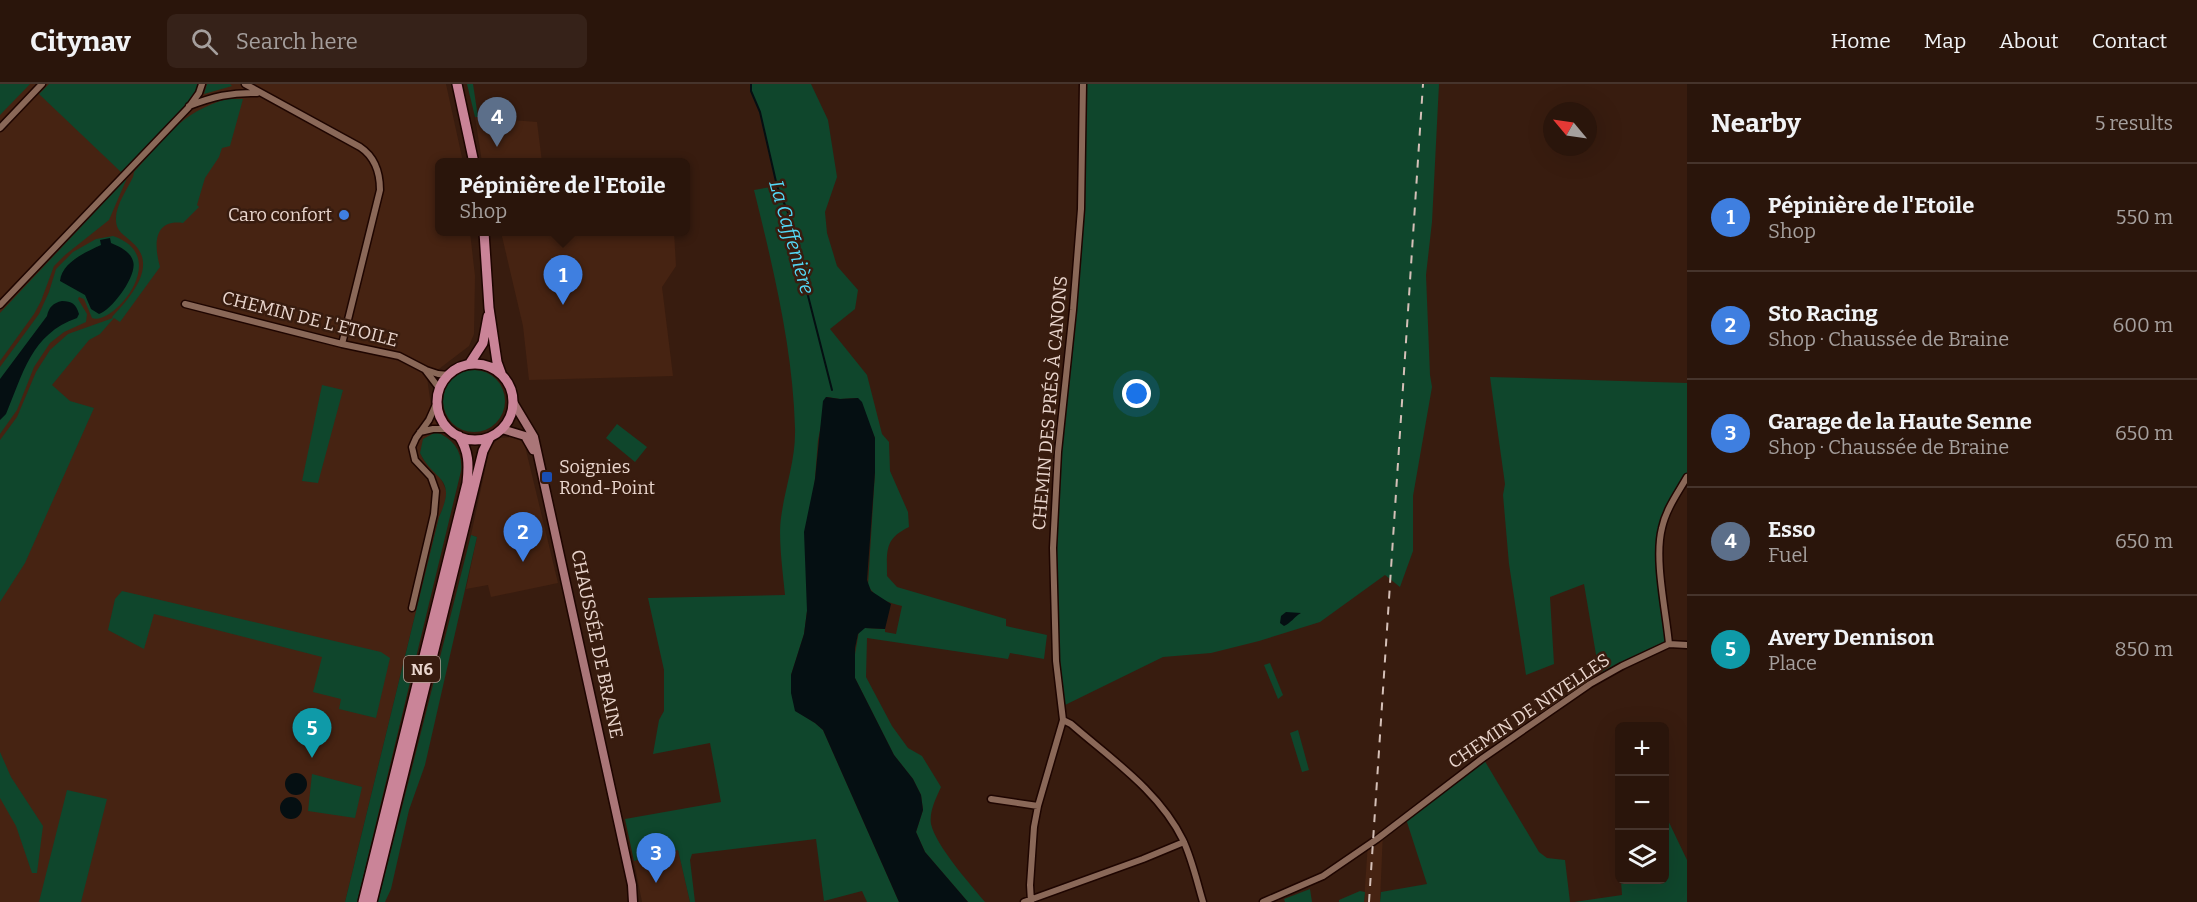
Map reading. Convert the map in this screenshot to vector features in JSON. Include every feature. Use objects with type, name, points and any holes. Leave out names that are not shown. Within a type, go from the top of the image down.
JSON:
[{"type":"main road","points":[[457,84],[473,158]]},
{"type":"main road","points":[[484,236],[489,308],[497,362],[511,388],[513,402],[510,417],[502,429],[490,437],[477,440],[459,436],[448,429],[440,417],[436,402],[439,388],[448,375],[458,367],[470,363],[490,366],[501,373]]},
{"type":"main road","points":[[470,363],[483,343],[489,308]]},
{"type":"main road","name":"N6","points":[[363,902],[467,483],[469,462],[466,447],[459,436]]},
{"type":"main road","name":"N6","points":[[372,902],[483,451],[490,437]]},
{"type":"street","points":[[0,128],[42,84]]},
{"type":"street","points":[[0,305],[189,107],[200,93],[202,84]]},
{"type":"street","points":[[245,84],[360,147],[369,155],[377,169],[380,190],[342,344]]},
{"type":"street","name":"CHEMIN DES PRÉS À CANONS","points":[[1028,901],[1038,806],[1063,720],[1056,661],[1053,548],[1058,452],[1081,209],[1083,84]]},
{"type":"street","points":[[189,107],[228,93],[261,93]]},
{"type":"street","name":"CHEMIN DE L'ETOILE","points":[[185,304],[399,356],[426,370],[448,375]]},
{"type":"street","name":"CHEMIN DE L'ETOILE","points":[[426,370],[439,388]]},
{"type":"street","points":[[412,608],[436,502],[435,484],[415,460],[412,453],[413,443],[429,420],[436,402]]},
{"type":"street","name":"CHAUSSÉE DE BRAINE","points":[[513,402],[534,437],[632,885],[633,900]]},
{"type":"street","points":[[420,432],[448,429]]},
{"type":"street","name":"CHAUSSÉE DE BRAINE","points":[[502,429],[525,436],[534,452],[626,885],[633,900]]},
{"type":"street","points":[[1687,477],[1668,512],[1660,538],[1669,644],[1687,645]]},
{"type":"street","name":"CHEMIN DE NIVELLES","points":[[1263,902],[1323,876],[1373,842],[1483,758],[1590,684],[1669,644]]},
{"type":"street","points":[[1063,720],[1071,724],[1153,795],[1171,819],[1184,842],[1203,902]]},
{"type":"street","points":[[991,799],[1038,806]]},
{"type":"street","points":[[1028,901],[1184,842]]},
{"type":"shaded area","points":[[0,84],[446,84],[462,158],[435,158],[435,236],[470,236],[475,276],[474,334],[469,346],[427,378],[431,406],[445,435],[436,432],[420,453],[440,477],[447,492],[345,902],[0,902]]},
{"type":"shaded area","points":[[475,117],[537,122],[542,158],[481,158]]},
{"type":"shaded area","points":[[502,236],[674,236],[676,266],[662,287],[673,376],[529,380],[523,326]]},
{"type":"shaded area","points":[[110,238],[111,243],[130,255],[134,267],[123,291],[110,306],[99,314],[91,309],[85,295],[60,281],[65,268],[70,263],[101,245],[100,240]]},
{"type":"shaded area","points":[[62,301],[75,305],[79,314],[77,318],[61,325],[39,345],[24,370],[6,414],[0,420],[0,379],[47,316],[50,308]]},
{"type":"shaded area","points":[[826,397],[858,398],[862,402],[875,438],[875,472],[867,580],[871,591],[891,604],[885,629],[865,628],[858,634],[855,648],[855,678],[894,755],[913,779],[921,795],[923,810],[916,832],[925,852],[968,902],[899,902],[823,730],[795,711],[791,693],[791,675],[804,634],[807,611],[804,532],[815,479],[823,401]]},
{"type":"shaded area","points":[[512,437],[524,442],[558,583],[491,597],[488,585],[466,589],[477,537],[471,535],[490,447],[499,438]]},
{"type":"shaded area","points":[[1286,612],[1301,613],[1284,626],[1280,623],[1281,616]]},
{"type":"shaded area","points":[[296,773],[304,776],[307,784],[304,792],[296,795],[288,792],[285,784],[288,776]]},
{"type":"shaded area","points":[[291,797],[301,804],[302,808],[295,818],[291,819],[281,812],[280,808],[287,798]]},
{"type":"shaded area","points":[[1383,831],[1380,902],[1364,902],[1368,842]]},
{"type":"shaded area","points":[[678,849],[690,902],[642,902],[634,861]]},
{"type":"green space","points":[[0,84],[30,84],[0,115]]},
{"type":"green space","points":[[49,84],[199,84],[195,95],[122,173],[39,94]]},
{"type":"green space","points":[[207,84],[230,84],[232,86],[204,94]]},
{"type":"green space","points":[[467,84],[473,84],[478,117],[475,117]]},
{"type":"green space","points":[[751,84],[811,84],[828,120],[837,177],[825,212],[827,233],[837,266],[858,290],[855,309],[830,329],[867,375],[882,434],[889,442],[890,471],[908,512],[909,527],[895,536],[887,553],[887,576],[897,587],[1006,619],[1006,626],[1047,635],[1044,659],[1010,653],[1008,659],[867,638],[866,677],[892,726],[908,748],[922,756],[941,787],[931,815],[934,833],[954,864],[985,902],[968,902],[925,852],[916,832],[923,810],[921,795],[913,779],[894,755],[855,678],[854,660],[859,631],[865,628],[885,629],[885,632],[896,634],[902,606],[878,597],[868,585],[875,438],[858,398],[827,397],[818,440],[807,580],[807,611],[804,634],[791,675],[796,711],[823,730],[899,902],[867,902],[862,891],[824,901],[816,839],[692,854],[690,860],[695,902],[690,902],[678,850],[634,861],[625,819],[721,802],[710,743],[653,754],[659,720],[664,711],[664,670],[648,598],[785,595],[780,526],[794,451],[795,428],[790,368],[781,308],[754,190],[777,186],[760,112],[751,91]]},
{"type":"green space","points":[[1086,84],[1439,84],[1432,222],[1426,275],[1432,387],[1413,496],[1413,551],[1400,587],[1385,575],[1320,622],[1211,653],[1163,657],[1061,707],[1056,548],[1061,447],[1083,210]]},
{"type":"green space","points":[[227,99],[243,99],[230,146],[222,148],[219,157],[205,178],[197,205],[199,207],[183,223],[166,225],[161,230],[157,243],[160,267],[120,322],[114,318],[100,334],[89,340],[52,385],[70,401],[94,408],[25,563],[0,602],[0,440],[17,417],[36,372],[50,350],[68,334],[113,318],[138,283],[142,273],[141,254],[116,224],[119,204],[134,172],[165,137],[186,119],[211,104]]},
{"type":"green space","points":[[127,178],[109,220],[54,266],[34,314],[0,361],[0,313]]},
{"type":"green space","points":[[113,236],[130,246],[138,258],[138,273],[133,288],[124,301],[101,318],[92,318],[84,299],[79,297],[87,314],[86,322],[64,332],[50,343],[34,367],[17,410],[0,434],[0,367],[39,314],[56,269],[73,252],[96,239]]},
{"type":"green space","points":[[474,370],[491,375],[496,379],[500,384],[505,401],[500,418],[496,423],[491,427],[474,432],[457,427],[452,423],[448,418],[443,401],[448,384],[452,379],[457,375]]},
{"type":"green space","points":[[1490,377],[1687,383],[1687,477],[1670,506],[1660,538],[1669,644],[1600,678],[1584,584],[1550,597],[1554,664],[1526,675],[1509,564],[1503,495],[1505,484]]},
{"type":"green space","points":[[322,385],[343,390],[318,483],[302,481]]},
{"type":"green space","points":[[617,424],[647,447],[635,462],[606,438]]},
{"type":"green space","points":[[436,432],[448,438],[456,447],[459,452],[461,471],[357,902],[345,902],[446,494],[442,481],[420,453],[423,439]]},
{"type":"green space","points":[[471,535],[477,537],[425,765],[409,810],[391,889],[385,902],[378,902]]},
{"type":"green space","points":[[122,591],[381,652],[390,658],[376,718],[339,709],[341,699],[313,692],[322,657],[154,614],[144,649],[108,630],[115,599]]},
{"type":"green space","points":[[1270,663],[1283,695],[1278,699],[1264,665]]},
{"type":"green space","points":[[1298,730],[1309,770],[1302,772],[1290,733]]},
{"type":"green space","points":[[0,752],[11,777],[43,826],[37,873],[32,873],[16,826],[0,798]]},
{"type":"green space","points":[[1483,758],[1539,852],[1547,858],[1565,860],[1570,902],[1380,902],[1381,892],[1427,884],[1406,819]]},
{"type":"green space","points":[[312,774],[362,787],[355,818],[308,811]]},
{"type":"green space","points":[[67,790],[107,799],[81,902],[39,902]]},
{"type":"green space","points":[[1669,822],[1687,860],[1687,902],[1574,902],[1622,895],[1621,884],[1669,884]]},
{"type":"green space","points":[[1310,889],[1312,902],[1285,902],[1284,899]]},
{"type":"green space","points":[[1360,891],[1365,892],[1364,902],[1339,902],[1339,900]]},
{"type":"waterway","name":"La Caffenière","points":[[751,84],[751,91],[760,112],[777,186],[789,215],[793,240],[799,252],[832,390]]},
{"type":"railway","points":[[1369,902],[1423,84]]},
{"type":"place","name":"Esso","points":[[497,147]]},
{"type":"place","name":"Caro confort","points":[[344,215]]},
{"type":"place","name":"Pépinière de l'Etoile","points":[[563,305]]},
{"type":"place","name":"Soignies Rond-Point","points":[[547,477]]},
{"type":"place","name":"Sto Racing","points":[[523,562]]},
{"type":"place","name":"Avery Dennison","points":[[312,758]]},
{"type":"place","name":"Garage de la Haute Senne","points":[[656,883]]}]
